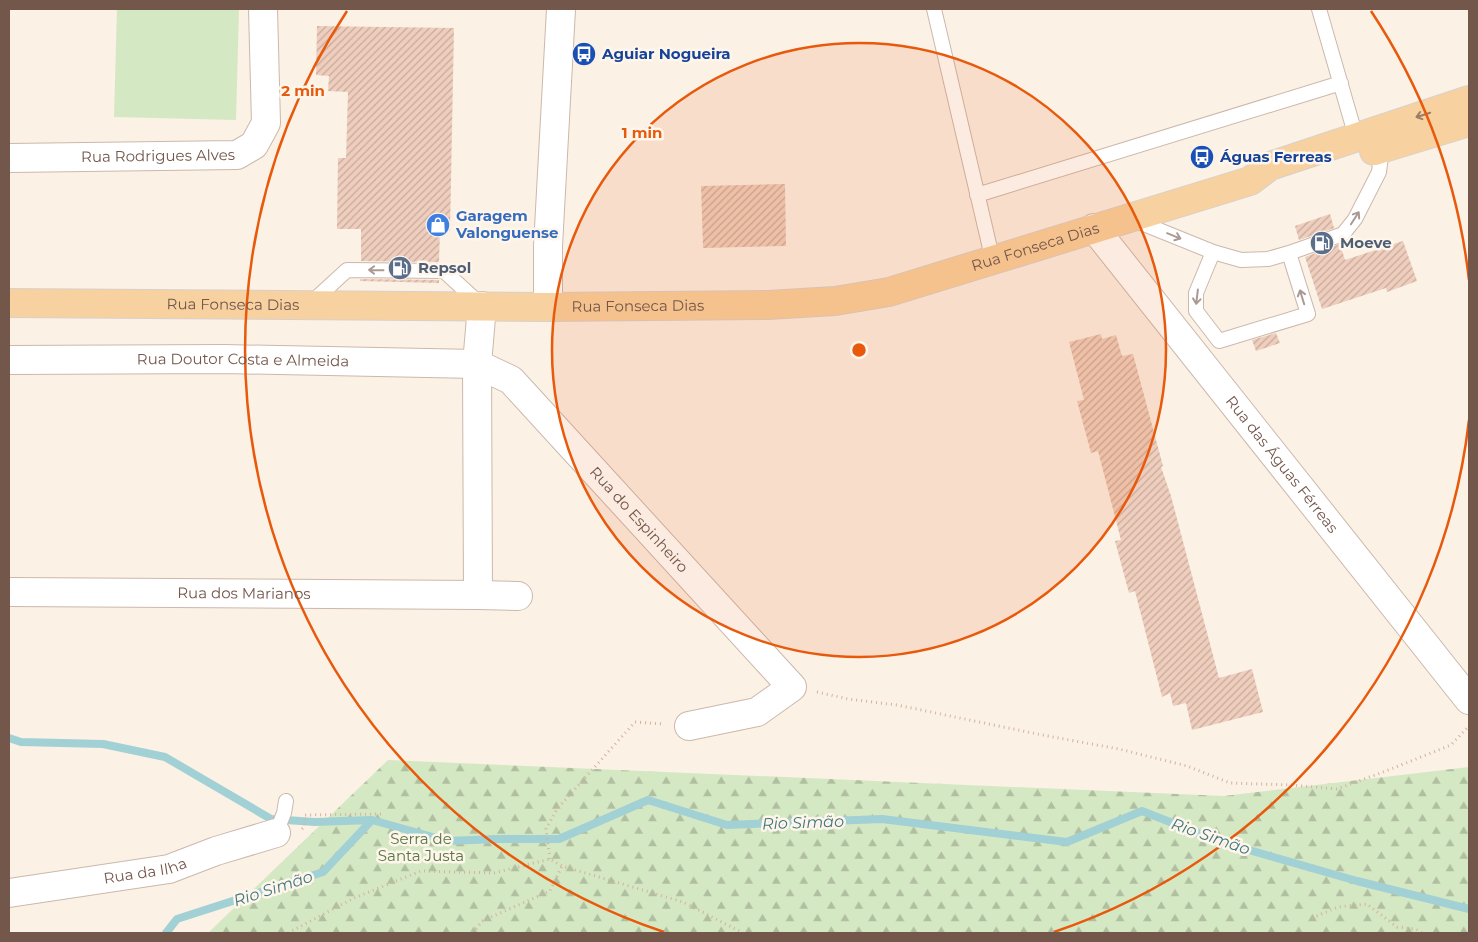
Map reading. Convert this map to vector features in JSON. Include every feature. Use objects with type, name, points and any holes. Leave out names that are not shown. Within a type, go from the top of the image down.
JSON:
[{"type":"main road","name":"Rua Fonseca Dias","points":[[9,303],[548,307],[768,305],[836,301],[889,292],[1250,180],[1272,182],[1368,140],[1463,115]]},
{"type":"street","name":"Rua Rodrigues Alves","points":[[9,158],[237,155],[254,145],[266,123],[263,9]]},
{"type":"street","points":[[548,307],[548,246],[561,9]]},
{"type":"street","name":"Rua das Águas Férreas","points":[[1094,228],[1469,700]]},
{"type":"street","points":[[478,595],[477,364],[482,306]]},
{"type":"street","name":"Rua Doutor Costa e Almeida","points":[[9,360],[224,359],[477,364]]},
{"type":"street","name":"Rua do Espinheiro","points":[[477,364],[511,380],[792,687]]},
{"type":"street","name":"Rua dos Marianos","points":[[9,592],[518,596]]},
{"type":"street","points":[[689,726],[757,712],[792,687]]},
{"type":"street","name":"Rua da Ilha","points":[[9,893],[169,869],[216,851],[281,819]]},
{"type":"lane","points":[[934,9],[993,261]]},
{"type":"lane","points":[[1128,218],[1213,252],[1241,260],[1268,258],[1343,234],[1355,219],[1379,172],[1368,140],[1341,83],[1319,9]]},
{"type":"lane","points":[[977,195],[1341,83]]},
{"type":"lane","points":[[1213,252],[1196,293],[1196,311],[1219,341],[1308,314],[1289,252]]},
{"type":"path","points":[[792,687],[848,699],[897,705],[1119,749],[1187,766],[1230,783],[1337,789],[1451,745],[1469,726]]},
{"type":"path","points":[[550,859],[546,829],[557,810],[635,722],[689,726]]},
{"type":"path","points":[[304,827],[305,815],[385,814]]},
{"type":"path","points":[[288,933],[354,898],[421,871],[494,873],[550,859],[562,866],[683,902],[743,933]]},
{"type":"path","points":[[473,933],[482,921],[550,891],[562,866]]},
{"type":"path","points":[[1312,918],[1338,908],[1367,904],[1397,927],[1416,929],[1422,933]]},
{"type":"green space","points":[[117,9],[239,9],[236,120],[114,117]]},
{"type":"green space","name":"Serra de Santa Justa","points":[[388,760],[1224,796],[1469,767],[1469,933],[208,933]]},
{"type":"building","points":[[317,26],[454,28],[450,231],[440,231],[439,262],[361,261],[361,229],[337,229],[338,158],[346,158],[348,92],[328,91],[329,76],[316,75]]},
{"type":"building","points":[[785,184],[786,246],[703,248],[701,186]]},
{"type":"building","points":[[1330,214],[1334,228],[1299,240],[1295,226]]},
{"type":"building","points":[[1403,241],[1417,281],[1387,292],[1386,288],[1322,309],[1305,257],[1340,244],[1345,260]]},
{"type":"building","points":[[360,279],[439,280],[439,283],[360,281]]},
{"type":"building","points":[[1276,333],[1280,343],[1256,351],[1252,340]]},
{"type":"building","points":[[1101,334],[1102,339],[1116,335],[1122,356],[1133,354],[1163,466],[1161,467],[1171,496],[1219,678],[1252,669],[1263,712],[1192,730],[1186,703],[1173,706],[1170,693],[1162,697],[1135,591],[1129,593],[1115,541],[1121,540],[1098,451],[1091,453],[1077,401],[1084,400],[1069,342]]},
{"type":"waterway","points":[[9,738],[21,742],[103,744],[165,757],[271,819],[315,822],[372,820]]},
{"type":"waterway","name":"Rio Simão","points":[[166,933],[177,919],[323,872],[372,820],[447,841],[559,839],[648,800],[727,825],[882,819],[1067,842],[1142,811],[1221,842],[1357,881],[1469,909]]},
{"type":"place","name":"Aguiar Nogueira","points":[[584,54]]},
{"type":"place","name":"Águas Ferreas","points":[[1202,157]]},
{"type":"place","name":"Garagem Valonguense","points":[[438,225]]},
{"type":"place","name":"Moeve","points":[[1322,243]]},
{"type":"place","name":"Repsol","points":[[400,268]]}]
